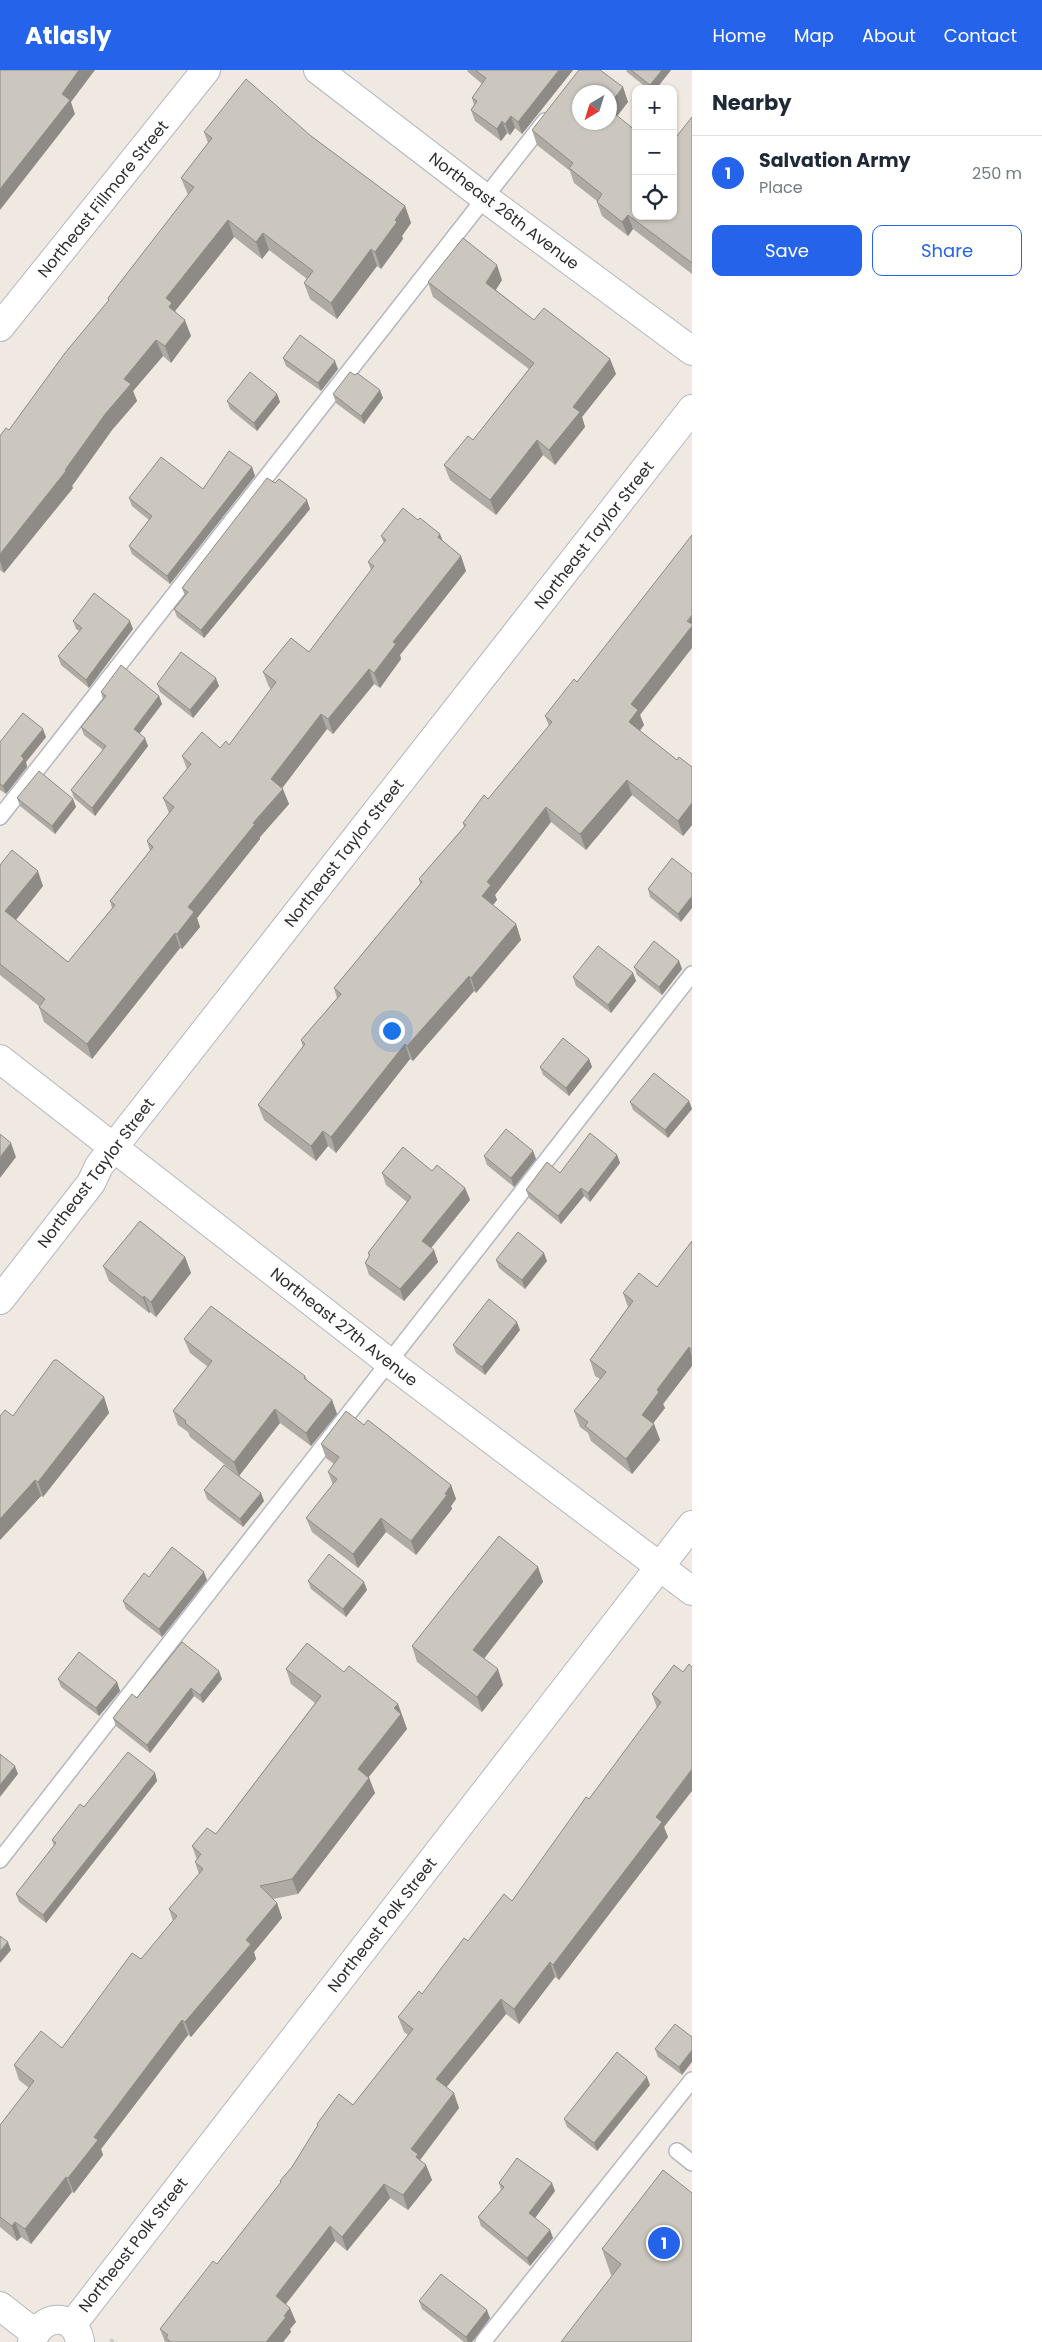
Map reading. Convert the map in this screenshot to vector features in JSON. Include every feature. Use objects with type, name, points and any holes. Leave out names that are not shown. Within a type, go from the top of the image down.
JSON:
[{"type":"street","name":"Northeast Fillmore Street","points":[[0,328],[206,70]]},
{"type":"street","name":"Northeast 26th Avenue","points":[[318,70],[485,198],[692,351]]},
{"type":"street","name":"Northeast Taylor Street","points":[[0,1300],[91,1183],[99,1166],[692,409]]},
{"type":"street","name":"Northeast 27th Avenue","points":[[0,1059],[390,1363],[692,1591]]},
{"type":"street","name":"Northeast Polk Street","points":[[34,2336],[50,2321],[65,2321],[76,2334],[692,1525]]},
{"type":"street","points":[[0,2306],[27,2327],[34,2336]]},
{"type":"lane","points":[[0,817],[555,108]]},
{"type":"lane","points":[[0,1860],[692,974]]},
{"type":"lane","points":[[483,2342],[692,2080]]},
{"type":"lane","points":[[677,2151],[692,2162]]},
{"type":"building","points":[[0,70],[79,70],[62,94],[70,100],[0,189]]},
{"type":"building","points":[[475,70],[559,70],[518,122],[511,116],[505,124],[502,121],[497,129],[471,110],[477,101],[472,98],[486,78]]},
{"type":"building","points":[[579,70],[600,70],[623,87],[617,95],[617,85],[572,85],[572,130],[617,130],[617,116],[632,128],[632,218],[628,215],[622,222],[597,202],[602,194],[569,168],[573,163],[532,130]]},
{"type":"building","points":[[631,70],[662,70],[650,85]]},
{"type":"building","points":[[246,79],[311,136],[405,206],[395,220],[397,222],[375,252],[371,249],[331,303],[304,283],[313,271],[263,233],[256,242],[228,220],[166,298],[172,303],[169,307],[185,320],[165,346],[156,340],[124,379],[131,384],[106,413],[66,471],[0,554],[0,436],[6,428],[9,430],[65,353],[109,300],[108,298],[194,187],[181,178],[212,138],[204,132]]},
{"type":"building","points":[[692,117],[692,263],[635,220],[677,220],[677,136]]},
{"type":"building","points":[[463,238],[497,265],[486,283],[534,320],[544,308],[610,359],[573,407],[580,412],[549,450],[537,440],[490,500],[444,465],[468,436],[473,440],[534,363],[428,282]]},
{"type":"building","points":[[300,335],[335,361],[318,383],[283,358]]},
{"type":"building","points":[[250,372],[277,394],[254,423],[227,401]]},
{"type":"building","points":[[350,372],[355,375],[357,373],[380,390],[361,416],[333,394]]},
{"type":"building","points":[[229,451],[252,467],[167,576],[129,546],[152,516],[129,498],[161,457],[203,489]]},
{"type":"building","points":[[267,478],[275,483],[279,479],[307,500],[201,630],[174,609],[188,592],[182,588]]},
{"type":"building","points":[[403,508],[418,520],[420,518],[440,534],[438,537],[461,556],[393,642],[396,644],[374,673],[369,669],[328,719],[321,714],[271,779],[283,789],[253,823],[255,824],[188,907],[194,912],[177,934],[175,933],[87,1044],[39,1007],[45,999],[0,964],[0,865],[12,850],[38,871],[5,911],[68,962],[115,905],[110,901],[153,847],[147,841],[174,807],[163,798],[191,764],[182,756],[202,732],[220,748],[226,741],[229,745],[276,682],[263,672],[291,638],[309,652],[374,566],[368,562],[386,540],[381,536]]},
{"type":"building","points":[[692,535],[692,615],[687,621],[692,626],[631,704],[638,710],[629,722],[677,760],[679,757],[692,767],[692,803],[678,821],[627,780],[580,834],[546,807],[487,882],[491,885],[482,896],[516,924],[471,978],[469,976],[407,1046],[405,1044],[331,1137],[323,1131],[311,1146],[258,1105],[305,1044],[301,1040],[341,994],[334,988],[422,882],[419,879],[466,825],[463,823],[484,795],[488,799],[552,722],[545,716],[574,679],[577,682]]},
{"type":"building","points":[[94,593],[130,621],[86,680],[58,656],[82,628],[73,621]]},
{"type":"building","points":[[181,652],[216,678],[190,710],[157,684]]},
{"type":"building","points":[[121,665],[159,696],[134,729],[145,738],[92,808],[71,790],[106,746],[81,727],[106,696],[101,692]]},
{"type":"building","points":[[23,713],[43,729],[21,756],[24,759],[3,786],[0,784],[0,742]]},
{"type":"building","points":[[39,771],[73,799],[52,826],[17,798]]},
{"type":"building","points":[[672,858],[692,874],[692,896],[678,914],[648,889]]},
{"type":"building","points":[[654,941],[679,961],[659,987],[634,967]]},
{"type":"building","points":[[598,946],[633,973],[608,1005],[573,977]]},
{"type":"building","points":[[563,1038],[589,1059],[566,1088],[540,1067]]},
{"type":"building","points":[[654,1073],[689,1101],[665,1130],[630,1102]]},
{"type":"building","points":[[506,1129],[533,1151],[511,1178],[484,1156]]},
{"type":"building","points":[[590,1133],[617,1155],[588,1193],[581,1188],[558,1216],[526,1190],[547,1162],[560,1173]]},
{"type":"building","points":[[0,1134],[11,1143],[0,1157]]},
{"type":"building","points":[[403,1147],[432,1171],[437,1165],[465,1188],[422,1241],[434,1250],[400,1289],[365,1263],[370,1255],[368,1253],[411,1197],[382,1173]]},
{"type":"building","points":[[140,1221],[185,1257],[151,1302],[144,1296],[143,1298],[103,1266]]},
{"type":"building","points":[[518,1232],[544,1253],[522,1280],[496,1260]]},
{"type":"building","points":[[692,1241],[692,1350],[689,1347],[657,1390],[659,1392],[642,1415],[654,1424],[626,1459],[585,1426],[588,1422],[574,1411],[606,1372],[590,1360],[633,1301],[623,1293],[639,1273],[657,1287]]},
{"type":"building","points":[[489,1299],[517,1322],[482,1367],[453,1345]]},
{"type":"building","points":[[211,1306],[305,1376],[304,1378],[332,1400],[306,1433],[275,1409],[234,1462],[185,1423],[186,1421],[173,1411],[212,1361],[184,1339]]},
{"type":"building","points":[[54,1360],[57,1360],[104,1397],[38,1482],[35,1480],[0,1519],[0,1416],[5,1410],[13,1416]]},
{"type":"building","points":[[346,1411],[364,1425],[368,1420],[451,1485],[445,1494],[447,1495],[411,1541],[381,1518],[353,1554],[306,1518],[337,1479],[328,1472],[339,1457],[321,1444]]},
{"type":"building","points":[[224,1465],[261,1493],[240,1519],[204,1490]]},
{"type":"building","points":[[499,1536],[538,1567],[473,1650],[498,1669],[477,1697],[412,1646]]},
{"type":"building","points":[[172,1547],[204,1572],[159,1629],[123,1601],[144,1573],[149,1577]]},
{"type":"building","points":[[329,1554],[364,1582],[343,1609],[308,1581]]},
{"type":"building","points":[[182,1642],[219,1671],[200,1695],[191,1688],[147,1745],[113,1718],[132,1694],[137,1698]]},
{"type":"building","points":[[307,1643],[344,1672],[349,1666],[398,1704],[394,1708],[401,1714],[358,1769],[369,1778],[292,1879],[260,1886],[277,1903],[246,1940],[251,1944],[185,2022],[182,2020],[94,2137],[98,2140],[25,2229],[15,2222],[12,2226],[0,2217],[0,2125],[34,2081],[14,2065],[41,2031],[62,2048],[132,1953],[141,1959],[177,1916],[169,1909],[203,1869],[195,1862],[201,1854],[192,1846],[207,1828],[216,1834],[321,1696],[286,1669]]},
{"type":"building","points":[[79,1652],[117,1682],[96,1708],[58,1679]]},
{"type":"building","points":[[689,1664],[692,1667],[692,1769],[656,1817],[662,1822],[553,1965],[550,1962],[514,2009],[501,1999],[436,2079],[454,2093],[411,2149],[418,2154],[416,2157],[426,2165],[403,2195],[384,2184],[342,2237],[330,2226],[276,2296],[290,2308],[284,2316],[286,2317],[266,2342],[171,2342],[166,2338],[168,2335],[160,2329],[213,2261],[217,2264],[281,2182],[317,2124],[339,2094],[353,2105],[413,2029],[398,2017],[419,1991],[422,1994],[464,1938],[468,1941],[504,1894],[512,1901],[586,1797],[589,1799],[661,1702],[652,1694],[674,1665],[683,1672]]},
{"type":"building","points":[[128,1752],[155,1773],[43,1915],[16,1894],[56,1843],[52,1840],[80,1804],[84,1807]]},
{"type":"building","points":[[0,1754],[15,1766],[0,1785]]},
{"type":"building","points":[[0,1936],[8,1942],[0,1951]]},
{"type":"building","points":[[675,2024],[692,2037],[692,2050],[679,2067],[655,2049]]},
{"type":"building","points":[[617,2052],[647,2077],[594,2143],[564,2119]]},
{"type":"building","points":[[517,2158],[552,2183],[529,2213],[550,2230],[527,2258],[478,2217],[504,2187],[499,2183]]},
{"type":"building","points":[[663,2170],[692,2193],[692,2342],[561,2342],[621,2264],[602,2249]]},
{"type":"building","points":[[441,2274],[487,2310],[466,2337],[419,2301]]},
{"type":"place","name":"Salvation Army","points":[[664,2243]]}]
